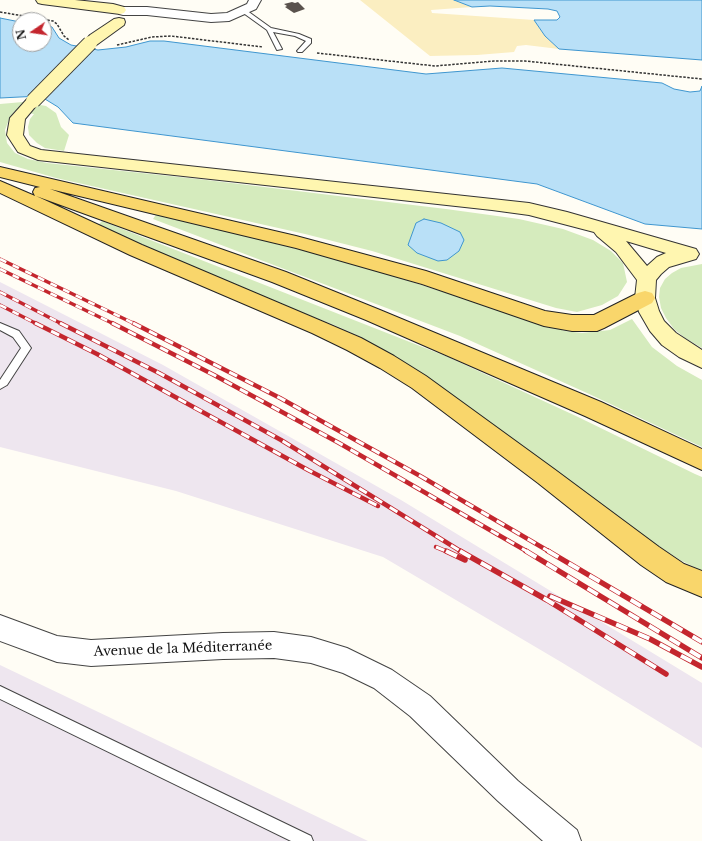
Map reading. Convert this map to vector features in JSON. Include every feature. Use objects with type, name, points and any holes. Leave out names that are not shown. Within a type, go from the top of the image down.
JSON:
[{"type":"main road","points":[[0,172],[296,242],[426,278],[544,318],[572,323],[597,323],[645,298]]},
{"type":"main road","points":[[0,178],[134,224],[374,315],[593,409],[702,460]]},
{"type":"main road","points":[[0,186],[136,250],[319,328],[354,344],[387,362],[419,382],[546,476],[650,556],[675,573],[702,584]]},
{"type":"street","points":[[42,0],[113,8],[121,16]]},
{"type":"street","points":[[67,4],[88,11],[103,20],[112,23],[121,16],[229,17],[252,6],[255,0]]},
{"type":"street","points":[[121,16],[92,40],[18,118],[15,135],[24,149],[38,155],[492,204],[560,216],[696,254]]},
{"type":"street","points":[[92,40],[103,20]]},
{"type":"street","points":[[600,228],[622,248],[647,279]]},
{"type":"street","points":[[696,254],[675,257],[663,262],[654,269],[647,279],[645,298],[649,312],[657,326],[665,335],[686,351],[702,360]]},
{"type":"street","name":"Avenue de la Méditerranée","points":[[0,628],[57,649],[91,653],[223,646],[274,645],[311,650],[347,661],[383,679],[420,706],[508,791],[566,841]]},
{"type":"lane","points":[[244,11],[269,29],[297,35],[309,40],[300,51]]},
{"type":"lane","points":[[269,29],[279,49]]},
{"type":"lane","points":[[0,326],[16,334],[26,348],[4,382],[0,385]]},
{"type":"lane","points":[[0,692],[306,841]]},
{"type":"path","points":[[0,12],[54,21],[64,36],[75,42]]},
{"type":"path","points":[[115,45],[152,37],[171,36],[279,49]]},
{"type":"path","points":[[300,51],[435,66],[494,61],[525,61],[702,79]]},
{"type":"shaded area","points":[[0,282],[163,365],[401,500],[702,683],[702,748],[561,662],[383,557],[176,491],[0,447]]},
{"type":"shaded area","points":[[0,665],[368,841],[0,841]]},
{"type":"green space","points":[[23,102],[46,106],[56,113],[61,127],[69,135],[64,151],[45,148],[29,135],[28,127],[30,119],[34,114],[15,111],[10,117],[5,130],[7,143],[15,153],[28,159],[47,163],[198,179],[519,219],[563,229],[593,240],[611,251],[623,263],[627,282],[618,296],[602,305],[577,312],[556,308],[372,251],[305,234],[56,178],[0,162],[0,104]]},
{"type":"green space","points":[[157,213],[359,265],[565,331],[582,333],[610,330],[632,319],[652,347],[677,366],[702,380],[702,447],[460,336],[153,219]]},
{"type":"green space","points":[[102,221],[448,357],[576,416],[702,477],[702,571],[680,560],[628,526],[411,367],[361,337],[210,276],[96,227]]},
{"type":"green space","points":[[702,264],[702,348],[685,338],[674,329],[661,308],[659,297],[660,288],[665,279],[672,273],[681,268]]},
{"type":"sand","points":[[360,0],[454,0],[472,7],[431,10],[432,13],[534,20],[545,36],[559,49],[526,45],[517,46],[514,52],[477,55],[430,56]]},
{"type":"water","points":[[454,0],[702,0],[702,60],[559,49],[545,36],[534,20],[557,20],[560,17],[557,11],[548,9],[490,6],[472,7]]},
{"type":"water","points":[[0,18],[12,20],[12,52],[52,52],[52,27],[59,38],[71,45],[98,50],[126,47],[150,41],[164,41],[426,74],[502,68],[662,83],[674,89],[690,92],[700,91],[702,86],[702,229],[645,224],[537,184],[73,123],[58,107],[40,96],[0,98]]},
{"type":"water","points":[[424,219],[441,223],[460,232],[464,240],[459,251],[447,260],[438,261],[417,253],[408,245],[416,223]]},
{"type":"building","points":[[298,2],[305,9],[294,13],[285,7],[287,6],[284,4]]},
{"type":"railway","points":[[0,259],[134,324]]},
{"type":"railway","points":[[0,269],[113,324]]},
{"type":"railway","points":[[0,292],[62,324]]},
{"type":"railway","points":[[0,305],[37,324]]},
{"type":"railway","points":[[60,323],[159,373],[281,440],[462,552]]},
{"type":"railway","points":[[37,324],[97,354],[308,470],[378,506]]},
{"type":"railway","points":[[113,324],[214,375],[339,443],[528,552]]},
{"type":"railway","points":[[134,324],[280,398],[422,477],[550,552]]},
{"type":"railway","points":[[436,547],[448,552]]},
{"type":"railway","points":[[446,551],[465,560]]},
{"type":"railway","points":[[460,551],[547,600],[666,674]]},
{"type":"railway","points":[[526,551],[702,658]]},
{"type":"railway","points":[[548,551],[702,642]]},
{"type":"railway","points":[[550,596],[650,639],[702,667]]}]
